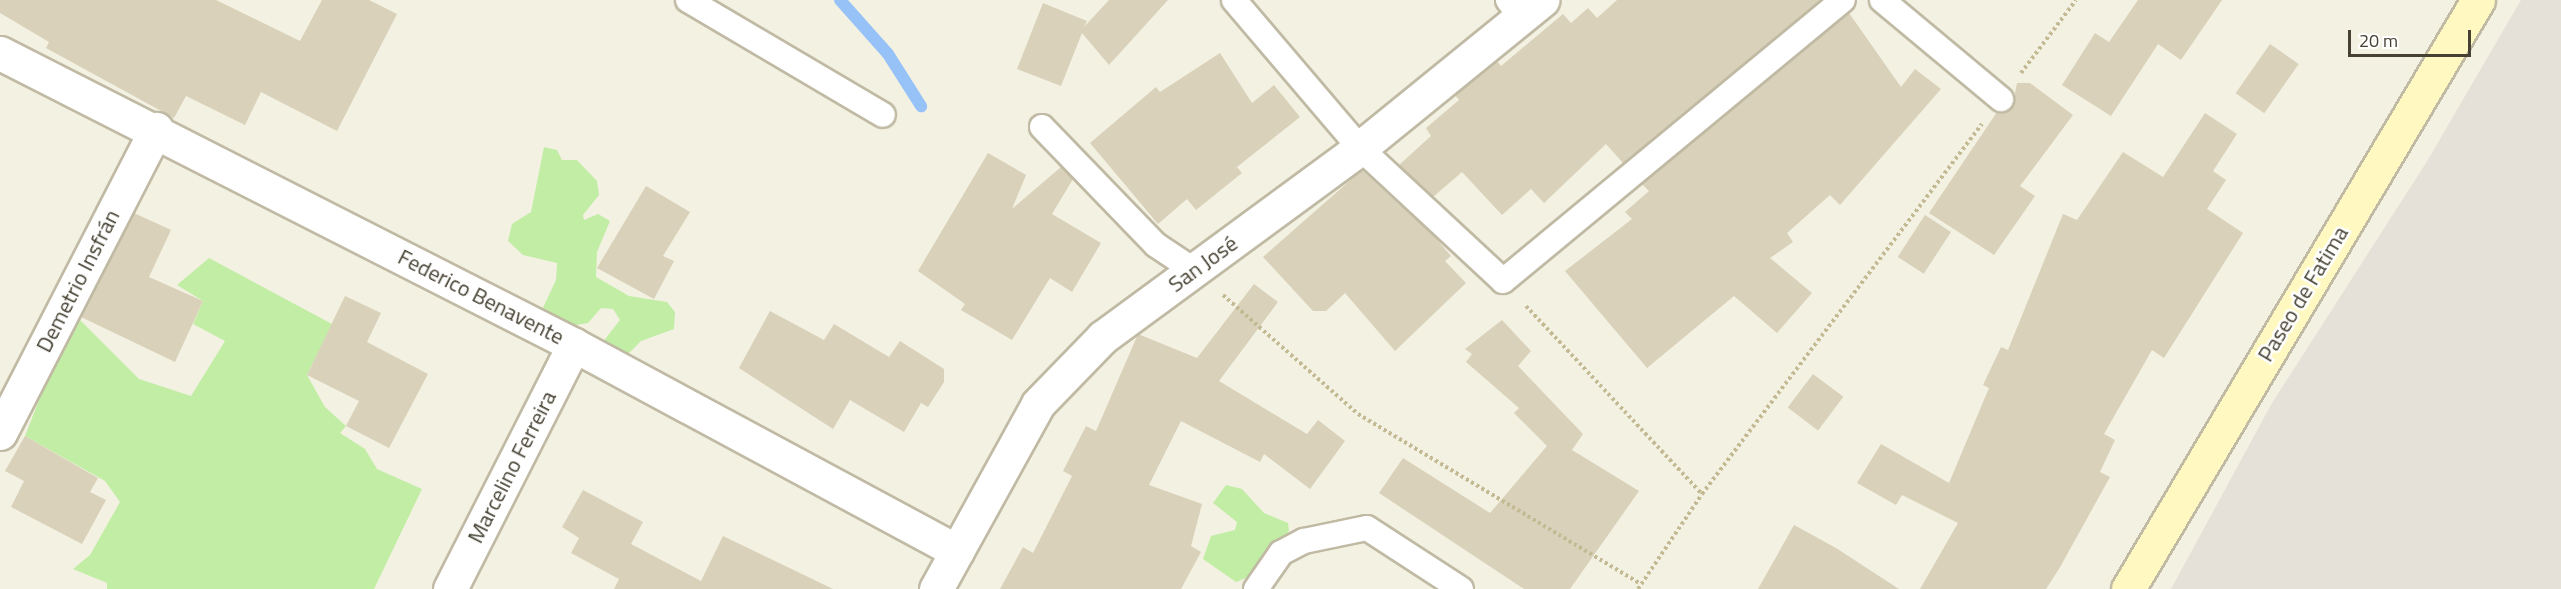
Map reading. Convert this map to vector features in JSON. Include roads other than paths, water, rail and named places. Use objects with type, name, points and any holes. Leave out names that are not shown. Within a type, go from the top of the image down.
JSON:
[{"type":"street","name":"Paseo de Fatima","points":[[2128,589],[2478,0]]},
{"type":"street","name":"San José","points":[[936,589],[1038,404],[1103,337],[1360,148],[1524,6]]},
{"type":"street","name":"Federico Benavente","points":[[0,53],[156,129],[574,345],[957,551]]},
{"type":"street","name":"Demetrio Insfrán","points":[[0,433],[156,129]]},
{"type":"street","name":"Marcelino Ferreira","points":[[450,589],[574,345]]},
{"type":"lane","points":[[688,0],[882,115]]},
{"type":"lane","points":[[1233,0],[1360,148],[1503,281],[1843,0]]},
{"type":"lane","points":[[1882,0],[2001,99]]},
{"type":"lane","points":[[1042,127],[1156,245],[1195,270]]},
{"type":"lane","points":[[1256,589],[1281,553],[1304,541],[1367,528],[1461,589]]},
{"type":"waterway","points":[[840,0],[888,54],[921,106]]}]
